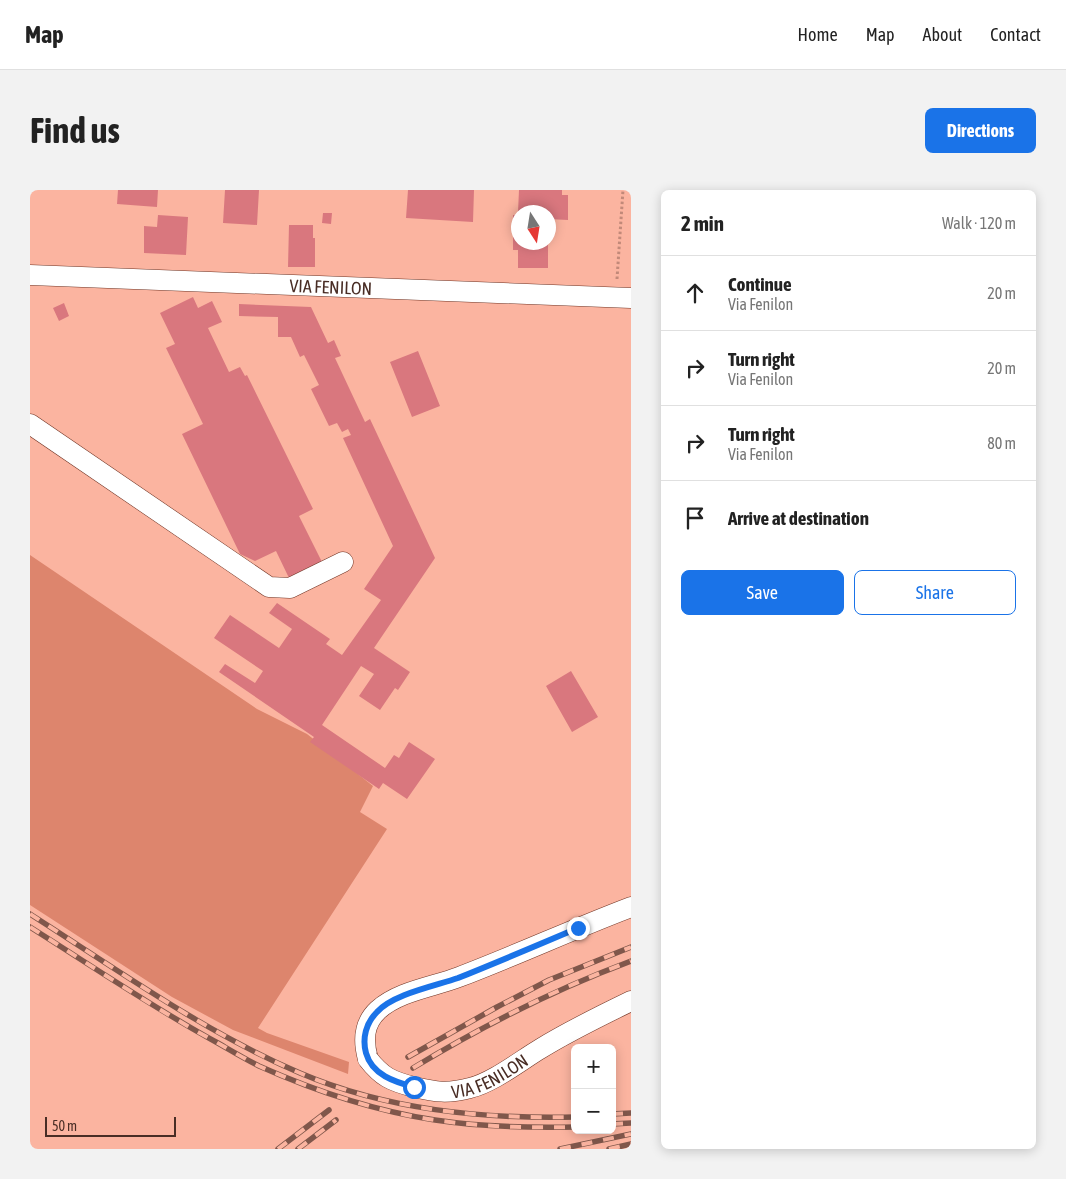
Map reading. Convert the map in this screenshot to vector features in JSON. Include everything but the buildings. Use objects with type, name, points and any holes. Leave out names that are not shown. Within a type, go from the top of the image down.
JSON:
[{"type":"street","name":"VIA FENILON","points":[[30,276],[623,297]]},
{"type":"street","points":[[30,424],[268,587],[290,588],[343,562]]},
{"type":"street","name":"VIA FENILON","points":[[631,907],[490,965],[396,999],[378,1010],[367,1026],[364,1044],[368,1059],[380,1074],[397,1083],[443,1093],[472,1088],[590,1021],[631,1001]]},
{"type":"path","points":[[623,190],[623,297]]},
{"type":"shaded area","points":[[30,555],[257,709],[307,734],[373,786],[360,812],[387,829],[258,1028],[267,1033],[349,1062],[348,1074],[233,1030],[172,997],[30,905]]},
{"type":"railway","points":[[30,914],[162,999],[230,1039],[264,1057],[333,1086],[367,1096],[435,1110],[505,1116],[571,1117]]},
{"type":"railway","points":[[30,927],[192,1029],[259,1066],[302,1084],[368,1106],[435,1120],[505,1126],[571,1127]]},
{"type":"railway","points":[[408,1057],[549,980],[631,947]]},
{"type":"railway","points":[[413,1068],[519,1009],[631,961]]},
{"type":"railway","points":[[278,1149],[329,1110]]},
{"type":"railway","points":[[616,1114],[631,1113]]},
{"type":"railway","points":[[298,1149],[336,1120]]},
{"type":"railway","points":[[616,1124],[631,1123]]},
{"type":"railway","points":[[560,1149],[631,1134]]},
{"type":"railway","points":[[609,1149],[631,1144]]},
{"type":"route","points":[[414,1087],[397,1083],[380,1074],[368,1059],[364,1044],[367,1026],[378,1010],[396,999],[490,965],[578,928]]}]
